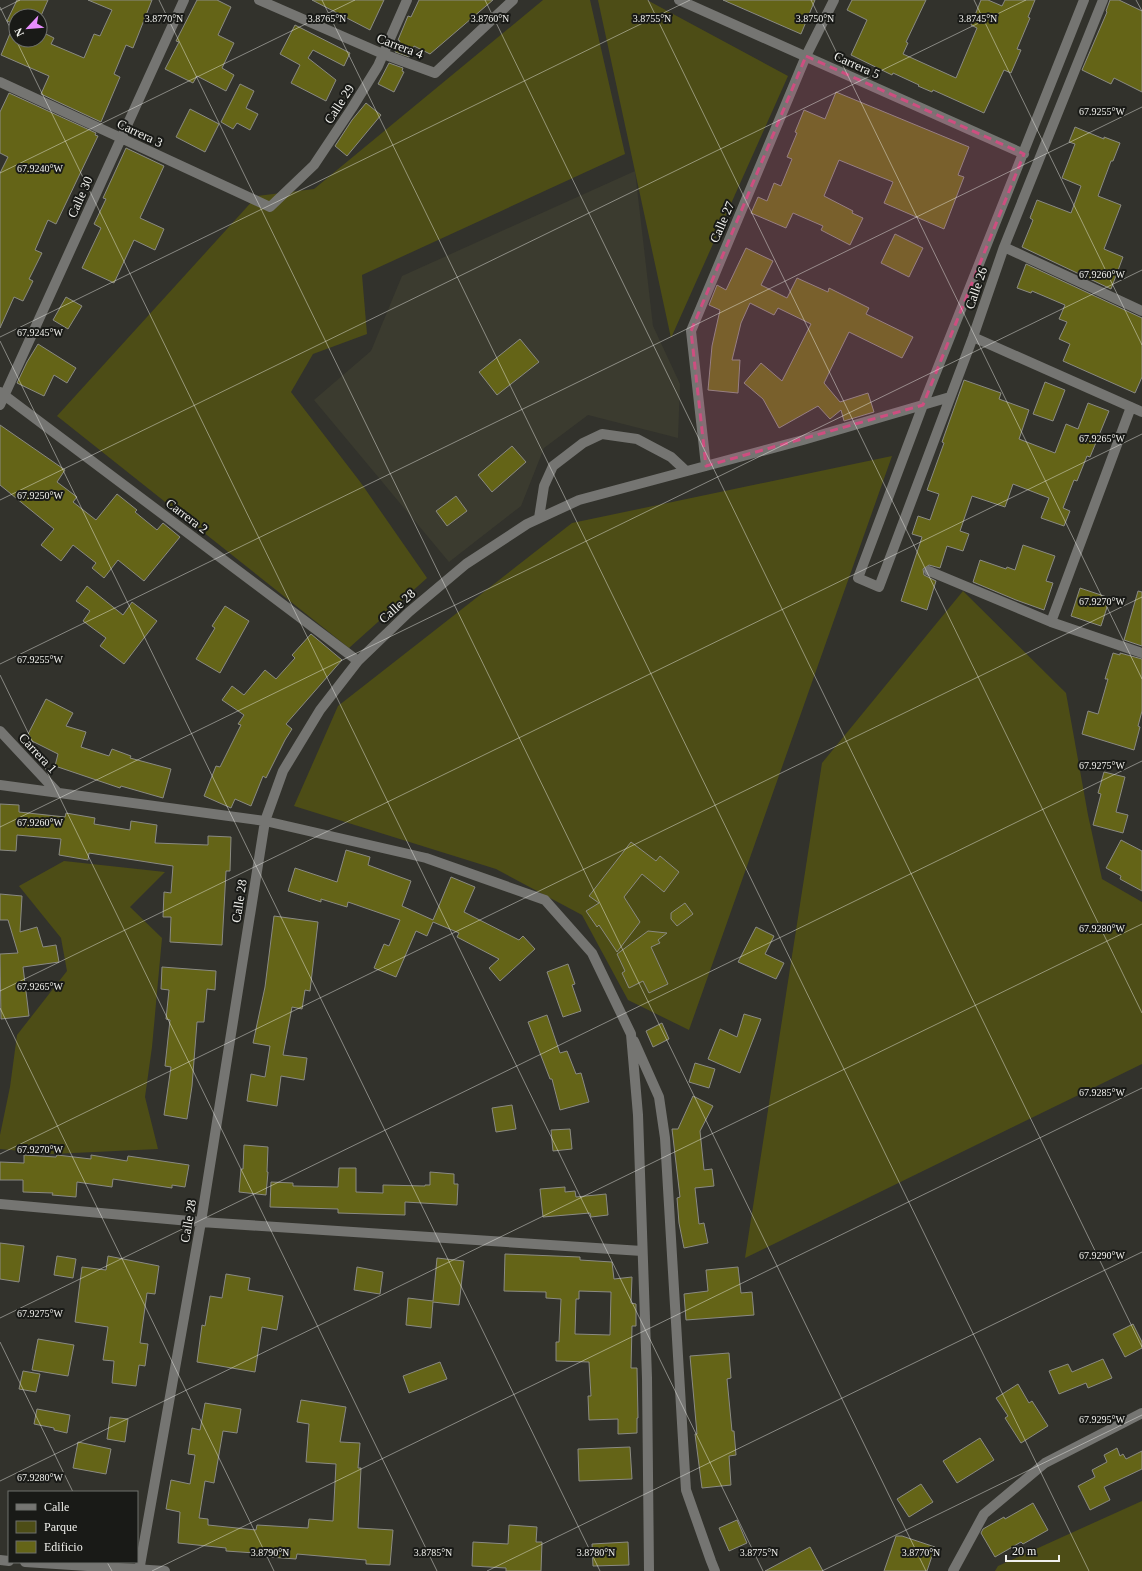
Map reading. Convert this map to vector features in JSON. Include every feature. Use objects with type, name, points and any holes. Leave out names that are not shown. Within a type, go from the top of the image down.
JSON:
[{"type":"street","name":"Calle 30","points":[[0,405],[2,394],[184,0]]},
{"type":"street","name":"Carrera 4","points":[[259,0],[383,54],[435,73],[513,0]]},
{"type":"street","name":"Calle 29","points":[[270,207],[314,165],[352,108],[383,54],[407,0]]},
{"type":"street","name":"Carrera 5","points":[[680,0],[1024,154]]},
{"type":"street","name":"Calle 27","points":[[706,466],[691,331],[806,56],[834,0]]},
{"type":"street","name":"Calle 26","points":[[1084,0],[923,405],[858,578],[879,587],[973,337],[1004,247],[1103,0]]},
{"type":"street","name":"Carrera 3","points":[[0,82],[270,207]]},
{"type":"street","points":[[1004,247],[1142,311]]},
{"type":"street","points":[[973,337],[1142,412]]},
{"type":"street","name":"Carrera 2","points":[[2,394],[358,661]]},
{"type":"street","name":"Calle 28","points":[[139,1570],[201,1222],[265,822],[283,771],[320,710],[358,661],[409,612],[466,564],[527,524],[539,518],[578,500],[803,440],[950,397]]},
{"type":"street","points":[[1052,622],[1131,407]]},
{"type":"street","points":[[539,518],[544,486],[553,466],[582,443],[602,434],[637,439],[671,457],[686,471]]},
{"type":"street","points":[[929,571],[1052,622],[1142,653]]},
{"type":"street","name":"Carrera 1","points":[[0,731],[57,792]]},
{"type":"street","points":[[0,785],[265,822],[426,858],[544,900],[592,953],[659,1097],[665,1138],[686,1490],[710,1561],[715,1571]]},
{"type":"street","points":[[631,1034],[638,1116],[647,1378],[649,1571]]},
{"type":"street","points":[[0,1204],[201,1222],[642,1251]]},
{"type":"street","points":[[953,1571],[984,1514],[1045,1463],[1142,1412]]},
{"type":"street","points":[[39,1563],[165,1571]]},
{"type":"highlighted area","points":[[806,56],[1024,154],[923,405],[706,466],[691,331]]},
{"type":"shaded area","points":[[635,171],[653,326],[680,384],[678,438],[588,415],[544,448],[521,506],[449,562],[314,400],[371,351],[402,276]]},
{"type":"green space","points":[[543,0],[590,0],[625,154],[362,275],[367,334],[313,354],[291,392],[361,483],[427,578],[349,648],[57,416],[257,196],[314,189]]},
{"type":"green space","points":[[598,0],[647,0],[788,76],[671,338]]},
{"type":"green space","points":[[892,456],[689,1030],[628,1000],[582,915],[496,869],[294,806],[338,706],[572,523]]},
{"type":"green space","points":[[963,591],[1066,693],[1088,815],[1102,879],[1142,902],[1142,1064],[745,1258],[822,763]]},
{"type":"green space","points":[[64,861],[165,872],[130,907],[162,938],[152,1047],[145,1097],[158,1149],[52,1154],[0,1149],[0,1135],[10,1087],[17,1035],[67,971],[61,938],[19,886]]},
{"type":"green space","points":[[1142,1501],[1142,1571],[995,1571],[998,1566]]},
{"type":"building","points":[[17,0],[48,0],[44,8],[13,8]]},
{"type":"building","points":[[88,0],[152,0],[133,48],[126,45],[114,74],[120,77],[101,122],[41,94],[49,76],[1,55],[8,38],[8,48],[48,48],[48,35],[54,38],[51,44],[84,58],[94,34],[100,36],[112,10]]},
{"type":"building","points":[[197,0],[217,0],[231,7],[218,35],[234,43],[222,68],[234,75],[226,91],[197,76],[193,83],[165,69],[179,42],[176,41]]},
{"type":"building","points":[[312,0],[384,0],[370,30]]},
{"type":"building","points":[[419,0],[493,0],[430,54],[414,46],[409,57],[395,52],[400,41],[398,40],[408,16],[411,17]]},
{"type":"building","points":[[723,0],[815,0],[801,34]]},
{"type":"building","points":[[852,0],[926,0],[906,42],[908,43],[903,54],[956,78],[977,28],[971,25],[981,0],[988,0],[1002,6],[1005,0],[1035,0],[1028,17],[1030,18],[1017,49],[1021,50],[1011,73],[1004,70],[984,113],[933,90],[932,92],[918,86],[919,85],[893,73],[892,75],[851,55],[867,20],[847,10]]},
{"type":"building","points":[[1110,0],[1119,0],[1142,11],[1142,92],[1114,78],[1111,84],[1082,70],[1107,12],[1106,11]]},
{"type":"building","points":[[295,25],[350,53],[344,66],[313,50],[308,58],[336,80],[326,101],[291,83],[300,65],[280,54]]},
{"type":"building","points":[[389,63],[403,68],[402,71],[404,72],[394,92],[378,84]]},
{"type":"building","points":[[240,84],[254,91],[246,108],[258,114],[250,130],[237,123],[233,129],[221,122]]},
{"type":"building","points":[[836,92],[969,147],[958,175],[964,177],[944,229],[884,203],[893,182],[839,160],[824,196],[863,218],[850,245],[821,230],[823,226],[793,213],[786,228],[751,213],[758,197],[767,201],[774,183],[781,186],[792,159],[787,157],[797,133],[795,132],[804,110],[825,119]]},
{"type":"building","points":[[9,93],[96,133],[95,135],[98,136],[56,224],[48,220],[35,250],[42,253],[29,279],[33,281],[23,301],[14,297],[0,328],[0,173],[8,157],[0,153],[0,112]]},
{"type":"building","points":[[366,103],[381,115],[347,156],[335,146],[352,120]]},
{"type":"building","points":[[190,109],[219,124],[205,152],[176,137]]},
{"type":"building","points":[[1075,127],[1104,139],[1104,137],[1120,143],[1113,161],[1111,161],[1098,196],[1121,205],[1104,249],[1123,257],[1111,289],[1022,247],[1033,220],[1030,218],[1037,200],[1071,213],[1081,186],[1062,178],[1075,144],[1069,142]]},
{"type":"building","points":[[126,148],[164,166],[140,218],[164,229],[155,250],[134,240],[114,283],[82,268],[101,228],[94,224],[106,199],[103,198]]},
{"type":"building","points":[[895,234],[923,248],[909,277],[881,263]]},
{"type":"building","points":[[746,248],[773,261],[761,285],[787,298],[797,278],[828,292],[829,288],[869,308],[866,314],[913,337],[902,358],[849,332],[824,383],[840,402],[868,393],[874,412],[844,421],[841,410],[830,419],[818,406],[779,428],[763,399],[744,383],[761,363],[782,381],[811,324],[778,308],[774,315],[750,303],[741,323],[732,360],[740,360],[738,393],[708,390],[712,346],[720,310],[709,305],[717,285],[726,290]]},
{"type":"building","points":[[1026,264],[1142,318],[1142,377],[1135,393],[1063,361],[1070,344],[1059,339],[1067,322],[1059,319],[1065,305],[1032,291],[1031,293],[1017,288]]},
{"type":"building","points":[[66,297],[82,306],[68,329],[53,320]]},
{"type":"building","points":[[520,339],[539,362],[497,395],[479,372]]},
{"type":"building","points":[[38,344],[76,368],[67,383],[54,375],[44,396],[17,383]]},
{"type":"building","points":[[964,380],[1001,393],[999,399],[1029,410],[1019,439],[1055,453],[1066,424],[1078,429],[1088,403],[1109,411],[1090,457],[1087,456],[1077,481],[1074,480],[1063,508],[1070,511],[1064,526],[1041,518],[1049,498],[1013,484],[1005,507],[972,496],[960,531],[969,534],[963,551],[947,546],[940,568],[929,565],[923,569],[924,575],[936,581],[927,610],[901,601],[922,537],[912,534],[918,516],[930,520],[939,494],[927,490]]},
{"type":"building","points":[[1045,382],[1065,390],[1053,421],[1033,414]]},
{"type":"building","points":[[0,425],[65,470],[57,482],[77,497],[73,502],[96,520],[117,494],[137,510],[135,512],[157,530],[163,523],[180,537],[144,581],[118,560],[104,578],[92,568],[96,563],[73,545],[61,561],[41,545],[54,529],[0,485]]},
{"type":"building","points":[[512,446],[526,462],[492,492],[478,475]]},
{"type":"building","points":[[456,496],[467,511],[447,526],[436,511]]},
{"type":"building","points":[[1023,545],[1055,556],[1046,581],[1053,583],[1044,610],[973,582],[980,560],[1006,569],[1007,567],[1015,570]]},
{"type":"building","points":[[87,586],[123,615],[132,602],[157,621],[124,664],[100,646],[106,638],[83,621],[90,611],[76,601]]},
{"type":"building","points":[[1080,588],[1110,598],[1101,626],[1071,616]]},
{"type":"building","points":[[1138,591],[1142,592],[1142,646],[1124,640]]},
{"type":"building","points":[[225,606],[249,621],[220,673],[196,659],[215,628],[212,626]]},
{"type":"building","points":[[311,634],[342,660],[286,724],[292,729],[266,778],[263,776],[251,806],[235,799],[231,808],[204,796],[216,766],[220,767],[241,725],[238,724],[244,715],[222,700],[232,686],[244,695],[265,670],[276,679],[295,658],[292,655]]},
{"type":"building","points":[[1113,653],[1120,655],[1120,653],[1142,659],[1142,711],[1138,726],[1140,727],[1134,750],[1082,734],[1088,711],[1098,714],[1108,679],[1105,679]]},
{"type":"building","points":[[46,699],[73,713],[66,726],[86,732],[81,747],[109,756],[112,749],[131,756],[130,758],[171,769],[163,798],[121,786],[120,788],[55,766],[58,754],[26,738]]},
{"type":"building","points":[[1104,772],[1125,777],[1116,812],[1128,815],[1123,833],[1093,825],[1101,794],[1098,793]]},
{"type":"building","points":[[0,804],[19,805],[19,812],[65,817],[66,813],[95,818],[94,824],[130,830],[131,821],[157,825],[155,843],[208,845],[208,836],[231,837],[230,871],[226,871],[222,945],[170,942],[171,917],[163,917],[164,892],[171,893],[173,866],[89,853],[88,860],[59,855],[61,839],[17,835],[16,851],[0,850]]},
{"type":"building","points":[[1121,840],[1142,851],[1142,891],[1120,879],[1121,876],[1106,868]]},
{"type":"building","points":[[631,842],[656,861],[660,856],[679,872],[664,892],[642,874],[624,897],[640,922],[617,952],[599,925],[597,927],[586,911],[599,903],[589,896]]},
{"type":"building","points":[[346,850],[370,857],[368,865],[411,881],[402,906],[433,920],[451,877],[475,887],[464,912],[519,940],[523,936],[535,949],[500,981],[489,968],[499,959],[457,937],[459,933],[433,922],[427,936],[416,931],[396,977],[374,968],[384,944],[389,946],[400,920],[348,902],[347,907],[321,899],[321,902],[288,891],[295,868],[337,882]]},
{"type":"building","points":[[0,894],[22,896],[20,932],[37,927],[43,947],[56,945],[59,962],[23,967],[29,1016],[1,1019],[0,954],[18,953],[8,920],[0,920]]},
{"type":"building","points":[[685,903],[693,914],[677,926],[671,919],[671,913]]},
{"type":"building","points":[[274,916],[318,922],[310,991],[305,990],[302,1009],[292,1007],[283,1055],[307,1058],[304,1080],[281,1076],[277,1106],[247,1101],[251,1074],[265,1077],[270,1046],[253,1043],[265,987]]},
{"type":"building","points":[[756,927],[774,936],[765,954],[784,963],[776,979],[738,962]]},
{"type":"building","points":[[648,931],[667,933],[658,940],[660,943],[651,947],[668,984],[649,993],[643,981],[629,988],[622,973],[625,971],[617,954]]},
{"type":"building","points":[[568,964],[575,984],[572,985],[581,1011],[563,1017],[547,972]]},
{"type":"building","points":[[162,967],[216,971],[215,990],[207,989],[204,1022],[197,1022],[192,1086],[187,1119],[164,1115],[171,1067],[165,1066],[170,1020],[166,1019],[169,990],[161,989]]},
{"type":"building","points":[[744,1014],[761,1019],[740,1073],[708,1059],[720,1029],[737,1037]]},
{"type":"building","points":[[547,1015],[560,1053],[567,1051],[576,1074],[581,1073],[589,1102],[560,1110],[552,1079],[550,1079],[528,1022]]},
{"type":"building","points":[[662,1023],[669,1039],[653,1047],[646,1031]]},
{"type":"building","points":[[695,1063],[715,1069],[709,1088],[689,1082]]},
{"type":"building","points":[[693,1096],[713,1106],[700,1131],[704,1170],[712,1169],[714,1186],[695,1188],[699,1224],[704,1223],[708,1243],[684,1248],[679,1223],[677,1198],[680,1197],[672,1129],[678,1129]]},
{"type":"building","points":[[512,1105],[516,1129],[496,1132],[492,1108]]},
{"type":"building","points":[[570,1129],[572,1149],[553,1151],[551,1130]]},
{"type":"building","points":[[244,1145],[268,1147],[266,1195],[239,1192],[241,1169],[243,1169]]},
{"type":"building","points":[[24,1155],[56,1157],[57,1155],[91,1159],[91,1155],[127,1161],[128,1156],[189,1165],[185,1187],[172,1185],[172,1188],[113,1179],[112,1187],[77,1182],[76,1197],[52,1195],[53,1193],[23,1192],[23,1180],[0,1180],[0,1162],[24,1163]]},
{"type":"building","points":[[339,1168],[356,1168],[356,1192],[383,1193],[383,1185],[425,1186],[430,1185],[430,1172],[454,1174],[454,1184],[458,1184],[457,1205],[405,1202],[405,1215],[338,1213],[338,1209],[270,1207],[271,1182],[293,1183],[293,1186],[338,1187]]},
{"type":"building","points":[[565,1187],[565,1192],[575,1191],[576,1197],[606,1194],[608,1215],[591,1217],[590,1213],[543,1217],[540,1189]]},
{"type":"building","points":[[0,1243],[24,1246],[19,1282],[0,1279]]},
{"type":"building","points":[[505,1254],[580,1257],[580,1260],[612,1262],[614,1279],[632,1277],[631,1303],[636,1304],[636,1326],[632,1326],[631,1368],[637,1368],[637,1433],[618,1434],[618,1419],[589,1420],[588,1396],[591,1396],[589,1362],[556,1361],[556,1342],[559,1342],[561,1299],[546,1298],[546,1292],[504,1291]],"holes":[[[579,1291],[611,1292],[610,1335],[575,1334],[576,1299],[579,1299]]]},
{"type":"building","points":[[57,1256],[76,1259],[73,1278],[54,1275]]},
{"type":"building","points":[[108,1256],[159,1266],[155,1294],[147,1293],[140,1343],[148,1344],[145,1366],[139,1365],[136,1386],[112,1383],[114,1361],[103,1360],[108,1327],[75,1322],[82,1267],[106,1270]]},
{"type":"building","points":[[437,1258],[464,1261],[459,1305],[433,1302],[431,1328],[406,1325],[408,1298],[433,1301]]},
{"type":"building","points":[[357,1267],[383,1272],[380,1294],[354,1290]]},
{"type":"building","points":[[738,1267],[741,1293],[752,1292],[754,1315],[686,1320],[684,1294],[708,1291],[706,1270]]},
{"type":"building","points":[[226,1274],[250,1278],[248,1290],[283,1296],[277,1330],[262,1327],[255,1372],[197,1362],[202,1325],[205,1326],[210,1296],[222,1298]]},
{"type":"building","points":[[1133,1324],[1142,1342],[1142,1348],[1125,1357],[1113,1334]]},
{"type":"building","points":[[38,1339],[74,1345],[68,1376],[32,1370]]},
{"type":"building","points":[[729,1353],[731,1378],[727,1379],[736,1455],[729,1456],[731,1485],[702,1488],[695,1434],[697,1434],[690,1356]]},
{"type":"building","points":[[1103,1359],[1112,1378],[1088,1388],[1086,1383],[1059,1394],[1049,1371],[1068,1364],[1072,1372]]},
{"type":"building","points":[[440,1362],[447,1379],[409,1393],[403,1376]]},
{"type":"building","points":[[23,1371],[40,1374],[36,1392],[19,1389]]},
{"type":"building","points":[[1018,1384],[1029,1403],[1032,1401],[1048,1426],[1021,1443],[1005,1418],[1008,1416],[996,1398]]},
{"type":"building","points":[[301,1400],[346,1407],[340,1442],[360,1443],[358,1468],[361,1468],[358,1528],[393,1530],[390,1565],[366,1564],[366,1560],[297,1554],[296,1559],[255,1556],[255,1553],[226,1551],[226,1548],[178,1543],[180,1512],[166,1509],[171,1480],[190,1484],[195,1455],[188,1454],[192,1428],[200,1430],[205,1403],[241,1409],[237,1433],[223,1431],[214,1483],[205,1481],[199,1518],[208,1519],[208,1525],[256,1530],[257,1525],[308,1528],[309,1519],[333,1521],[336,1464],[306,1462],[309,1424],[297,1422]]},
{"type":"building","points":[[37,1409],[70,1415],[67,1433],[54,1430],[54,1428],[34,1424]]},
{"type":"building","points":[[110,1417],[128,1419],[125,1442],[107,1439]]},
{"type":"building","points":[[980,1438],[994,1460],[957,1483],[943,1461]]},
{"type":"building","points":[[78,1442],[111,1449],[106,1474],[73,1468]]},
{"type":"building","points":[[630,1447],[632,1479],[579,1481],[578,1449]]},
{"type":"building","points":[[1117,1448],[1120,1456],[1123,1454],[1126,1459],[1142,1451],[1142,1469],[1104,1487],[1110,1500],[1090,1510],[1078,1486],[1095,1477],[1092,1470],[1107,1462],[1104,1455]]},
{"type":"building","points":[[921,1484],[933,1502],[909,1517],[897,1499]]},
{"type":"building","points":[[1033,1503],[1048,1530],[1023,1544],[1021,1542],[995,1557],[981,1533],[983,1529],[1004,1517],[1005,1519]]},
{"type":"building","points":[[737,1520],[747,1543],[729,1551],[719,1528]]},
{"type":"building","points":[[509,1525],[537,1527],[536,1542],[542,1542],[541,1571],[506,1571],[506,1568],[472,1566],[473,1542],[508,1544]]},
{"type":"building","points":[[896,1536],[902,1536],[935,1547],[927,1571],[884,1571]]},
{"type":"building","points":[[628,1542],[629,1565],[593,1566],[592,1544]]},
{"type":"building","points":[[810,1547],[823,1571],[765,1571]]}]
